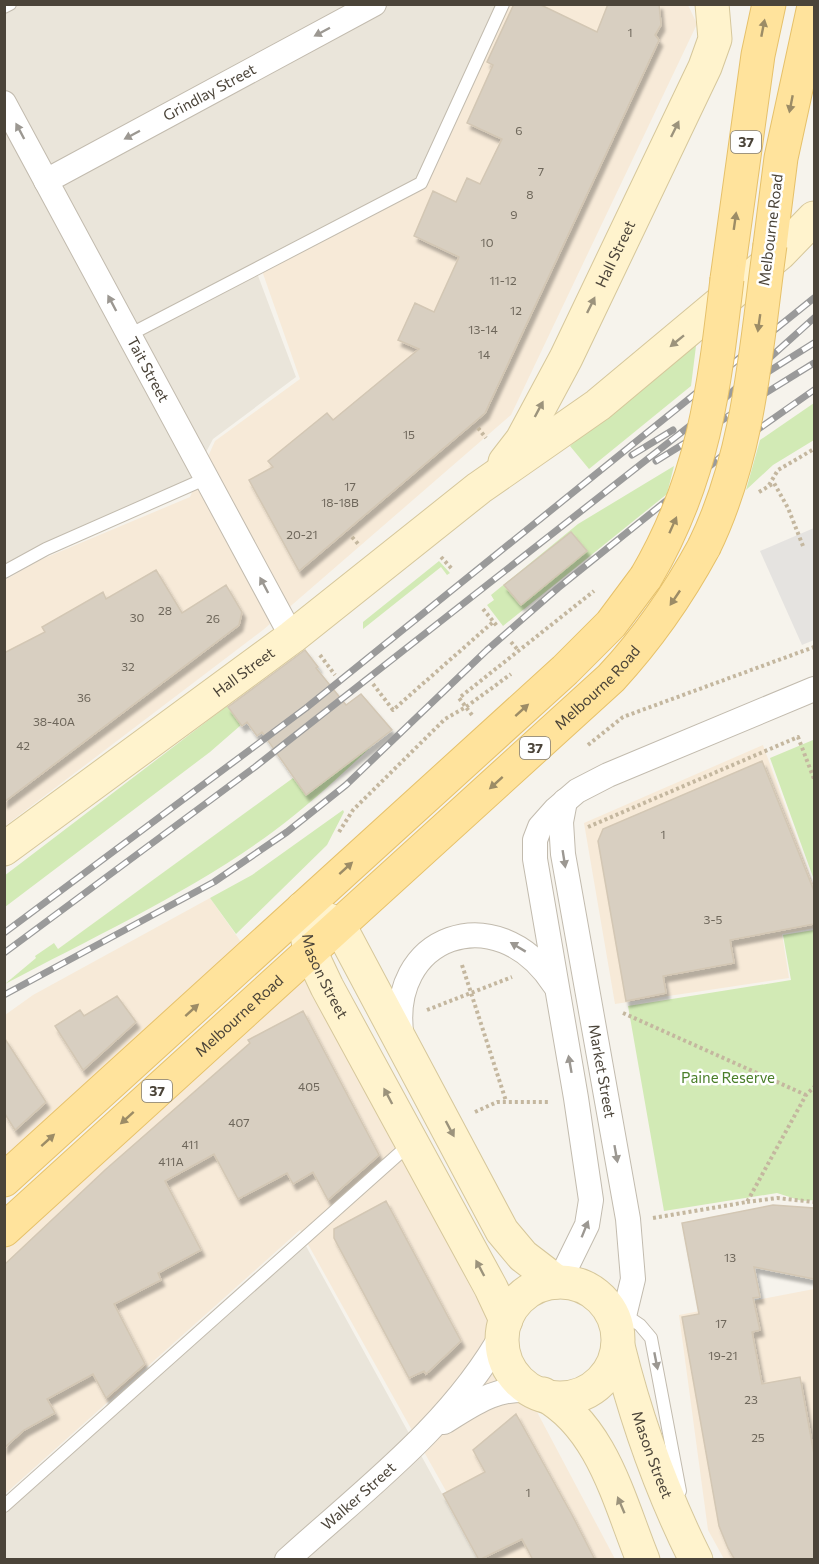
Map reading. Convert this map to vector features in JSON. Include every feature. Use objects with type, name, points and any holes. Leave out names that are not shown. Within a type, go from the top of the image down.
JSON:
[{"type":"main road","name":"37","points":[[4,1180],[566,670],[611,624],[646,577],[671,531],[701,452],[712,402],[758,55],[769,4]]},
{"type":"main road","name":"Melbourne Road","points":[[4,1230],[611,678],[653,630],[687,579],[704,547],[724,500],[740,447],[781,158],[814,6]]},
{"type":"street","name":"Grindlay Street","points":[[46,181],[374,4]]},
{"type":"street","name":"Hall Street","points":[[4,849],[305,645],[479,488],[522,440],[571,348],[710,56],[716,28],[712,4]]},
{"type":"street","name":"Tait Street","points":[[4,103],[207,478],[305,645]]},
{"type":"street","name":"Hall Street","points":[[479,488],[620,388],[780,253],[814,218]]},
{"type":"street","points":[[571,348],[573,367],[583,382],[593,387],[620,388]]},
{"type":"street","name":"Market Street","points":[[558,1282],[584,1232],[591,1207],[580,1122],[534,846],[540,827],[564,801],[608,775],[814,689]]},
{"type":"street","name":"Market Street","points":[[564,801],[561,822],[563,854],[628,1219],[633,1269],[615,1325]]},
{"type":"street","name":"Mason Street","points":[[303,908],[339,925],[502,1231],[523,1256],[558,1282]]},
{"type":"street","name":"Mason Street","points":[[303,908],[310,951],[491,1288],[505,1326]]},
{"type":"street","points":[[402,1041],[401,1001],[411,973],[433,949],[453,939],[482,934],[508,941],[533,957],[557,989]]},
{"type":"street","points":[[538,1392],[570,1397],[588,1391],[608,1372],[615,1325],[582,1286],[558,1282],[538,1287],[522,1296],[505,1326],[503,1348],[509,1365],[519,1379],[538,1392],[566,1409],[590,1437],[643,1560]]},
{"type":"street","name":"Mason Street","points":[[615,1325],[631,1397],[695,1558]]},
{"type":"street","name":"Walker Street","points":[[287,1560],[429,1431],[489,1355],[505,1326]]},
{"type":"street","name":"Walker Street","points":[[429,1431],[496,1393],[512,1389],[538,1392]]},
{"type":"lane","points":[[4,8],[10,4]]},
{"type":"lane","points":[[129,335],[421,183],[503,4]]},
{"type":"lane","points":[[4,572],[46,549],[207,478]]},
{"type":"lane","points":[[4,1506],[412,1142]]},
{"type":"path","points":[[478,428],[488,441]]},
{"type":"path","points":[[803,546],[774,483],[768,488],[778,470],[814,449]]},
{"type":"path","points":[[352,537],[360,546]]},
{"type":"path","points":[[437,550],[453,570]]},
{"type":"path","points":[[476,719],[459,698],[601,586],[598,595]]},
{"type":"path","points":[[483,609],[497,626]]},
{"type":"path","points":[[373,684],[393,710],[493,622]]},
{"type":"path","points":[[511,642],[518,650]]},
{"type":"path","points":[[305,645],[335,675]]},
{"type":"path","points":[[586,746],[623,717],[814,647]]},
{"type":"path","points":[[336,839],[345,821],[359,804],[445,719],[466,707],[520,667]]},
{"type":"path","points":[[588,827],[798,737],[814,779]]},
{"type":"path","points":[[453,939],[506,1101]]},
{"type":"path","points":[[422,1001],[421,1012],[519,975],[513,968]]},
{"type":"path","points":[[623,1013],[806,1095]]},
{"type":"path","points":[[747,1202],[806,1095],[814,1087]]},
{"type":"path","points":[[467,1115],[506,1101],[550,1102]]},
{"type":"path","points":[[628,1219],[660,1217],[777,1198],[814,1202]]},
{"type":"shaded area","points":[[5,5],[501,5],[419,180],[254,265],[296,377],[213,439],[187,488],[5,568]]},
{"type":"shaded area","points":[[507,5],[688,5],[697,24],[511,415],[263,630],[5,826],[5,580],[40,560],[190,497],[215,441],[300,379],[261,268],[423,188]]},
{"type":"shaded area","points":[[814,528],[814,640],[802,645],[760,551]]},
{"type":"shaded area","points":[[763,745],[814,886],[814,928],[782,934],[789,978],[615,1004],[584,823]]},
{"type":"shaded area","points":[[210,898],[241,942],[5,1158],[5,1015],[33,995]]},
{"type":"shaded area","points":[[303,971],[615,1559],[484,1559],[300,1230],[5,1494],[5,1245]]},
{"type":"shaded area","points":[[306,1246],[478,1559],[5,1559],[4,1512]]},
{"type":"shaded area","points":[[814,1289],[814,1559],[724,1559],[708,1530],[679,1315]]},
{"type":"green space","points":[[697,338],[691,386],[589,469],[570,446]]},
{"type":"green space","points":[[814,403],[814,440],[773,465],[746,490],[760,440]]},
{"type":"green space","points":[[674,466],[667,494],[503,626],[487,605],[494,600],[491,595],[578,524]],"holes":[[[571,532],[586,552],[520,605],[505,585]]]},
{"type":"green space","points":[[439,561],[450,573],[447,575],[441,567],[363,629],[363,622]]},
{"type":"green space","points":[[227,706],[241,725],[210,752],[5,907],[4,876]]},
{"type":"green space","points":[[813,740],[814,744],[814,880],[770,758]]},
{"type":"green space","points":[[373,745],[300,811],[243,853],[142,912],[5,984],[36,958],[35,956],[54,943],[58,949],[293,778],[307,795]]},
{"type":"green space","points":[[343,810],[327,845],[236,934],[210,898],[252,875]]},
{"type":"green space","name":"Paine Reserve","points":[[814,930],[814,1200],[802,1201],[777,1193],[664,1211],[628,1006],[791,980],[783,935]]},
{"type":"building","points":[[514,4],[539,4],[597,32],[608,4],[659,4],[661,25],[655,35],[659,40],[485,413],[299,571],[249,480],[273,467],[268,461],[327,413],[333,420],[419,349],[398,340],[415,303],[434,312],[459,257],[414,236],[433,191],[456,202],[467,178],[480,184],[502,139],[467,123],[493,65],[487,62]]},
{"type":"building","points":[[571,532],[587,551],[521,605],[504,585]]},
{"type":"building","points":[[156,570],[182,613],[226,585],[242,612],[239,625],[4,802],[4,653],[45,632],[42,627],[103,592],[106,599]]},
{"type":"building","points":[[305,650],[318,667],[316,668],[346,705],[361,694],[392,730],[306,795],[262,732],[257,736],[247,722],[242,726],[228,707]]},
{"type":"building","points":[[762,761],[814,891],[814,924],[730,940],[734,963],[663,976],[666,993],[626,1001],[598,841],[603,829]]},
{"type":"building","points":[[117,996],[136,1022],[83,1070],[55,1026],[80,1010],[84,1016]]},
{"type":"building","points":[[303,1011],[379,1155],[328,1200],[313,1172],[293,1184],[287,1173],[238,1199],[214,1154],[165,1181],[201,1250],[158,1273],[161,1280],[114,1304],[145,1364],[106,1398],[93,1374],[47,1399],[55,1413],[24,1430],[4,1448],[4,1265],[105,1170],[250,1043],[248,1040]]},
{"type":"building","points":[[5,1039],[46,1102],[15,1130],[5,1114]]},
{"type":"building","points":[[386,1201],[461,1341],[426,1374],[424,1371],[409,1378],[334,1238],[334,1229]]},
{"type":"building","points":[[773,1205],[814,1208],[814,1279],[754,1267],[760,1297],[753,1298],[760,1330],[752,1332],[762,1384],[800,1377],[814,1454],[814,1560],[735,1560],[728,1548],[719,1526],[682,1317],[699,1314],[682,1223]]},
{"type":"building","points":[[516,1414],[595,1560],[533,1560],[522,1539],[479,1560],[443,1494],[485,1472],[473,1450]]},
{"type":"railway","points":[[4,933],[306,708],[814,298]]},
{"type":"railway","points":[[4,953],[255,767],[724,399],[814,318]]},
{"type":"railway","points":[[755,380],[814,343]]},
{"type":"railway","points":[[656,461],[814,363]]},
{"type":"railway","points":[[4,995],[214,882],[287,832],[346,785],[487,650],[558,588],[737,444],[814,390]]},
{"type":"railway","points":[[632,455],[673,430]]}]
